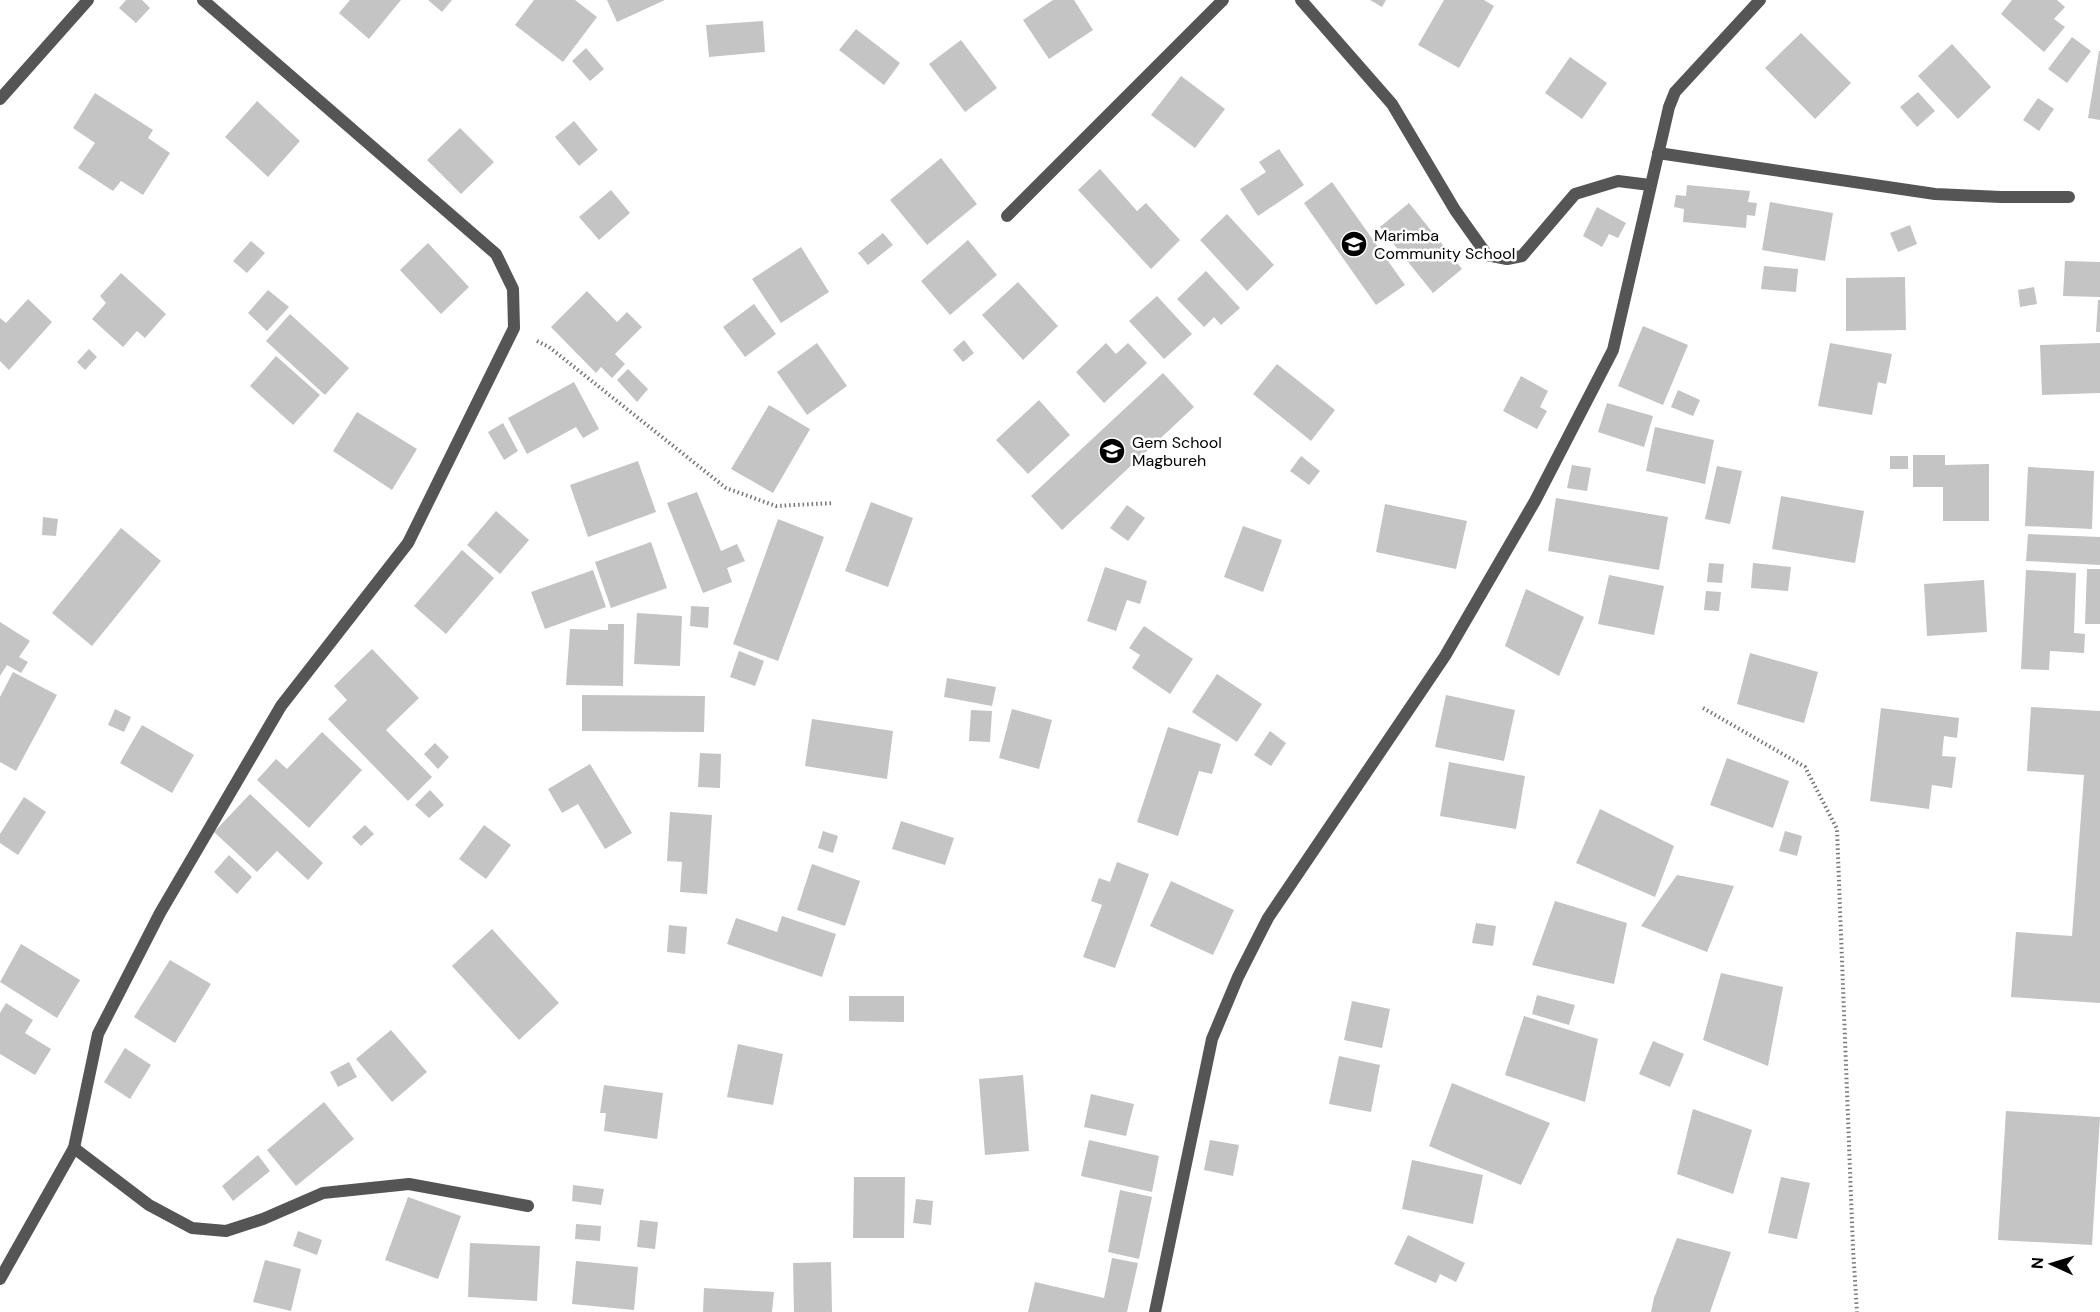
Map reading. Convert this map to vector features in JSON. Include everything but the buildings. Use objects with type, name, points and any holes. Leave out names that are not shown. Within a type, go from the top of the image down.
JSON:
[{"type":"street","points":[[0,99],[88,0]]},
{"type":"street","points":[[0,1279],[74,1148],[98,1034],[160,913],[281,706],[408,543],[514,327],[513,289],[496,254],[203,0]]},
{"type":"street","points":[[1007,216],[1222,0]]},
{"type":"street","points":[[1301,0],[1392,104],[1455,210],[1487,255],[1507,259],[1522,256],[1575,194],[1618,181],[1650,185]]},
{"type":"street","points":[[1155,1312],[1212,1039],[1238,977],[1268,918],[1445,656],[1535,501],[1613,350],[1650,185],[1669,107],[1675,92],[1760,0]]},
{"type":"street","points":[[1658,153],[1935,194],[2069,197]]},
{"type":"street","points":[[74,1148],[149,1205],[192,1228],[226,1231],[263,1219],[323,1193],[409,1184],[528,1206]]},
{"type":"path","points":[[514,327],[549,347],[726,488],[776,506],[834,503]]},
{"type":"path","points":[[1703,708],[1805,767],[1836,829],[1857,1312]]},
{"type":"place","name":"Marimba Community School","points":[[1354,244]]},
{"type":"place","name":"Gem School Magbureh","points":[[1112,451]]}]
